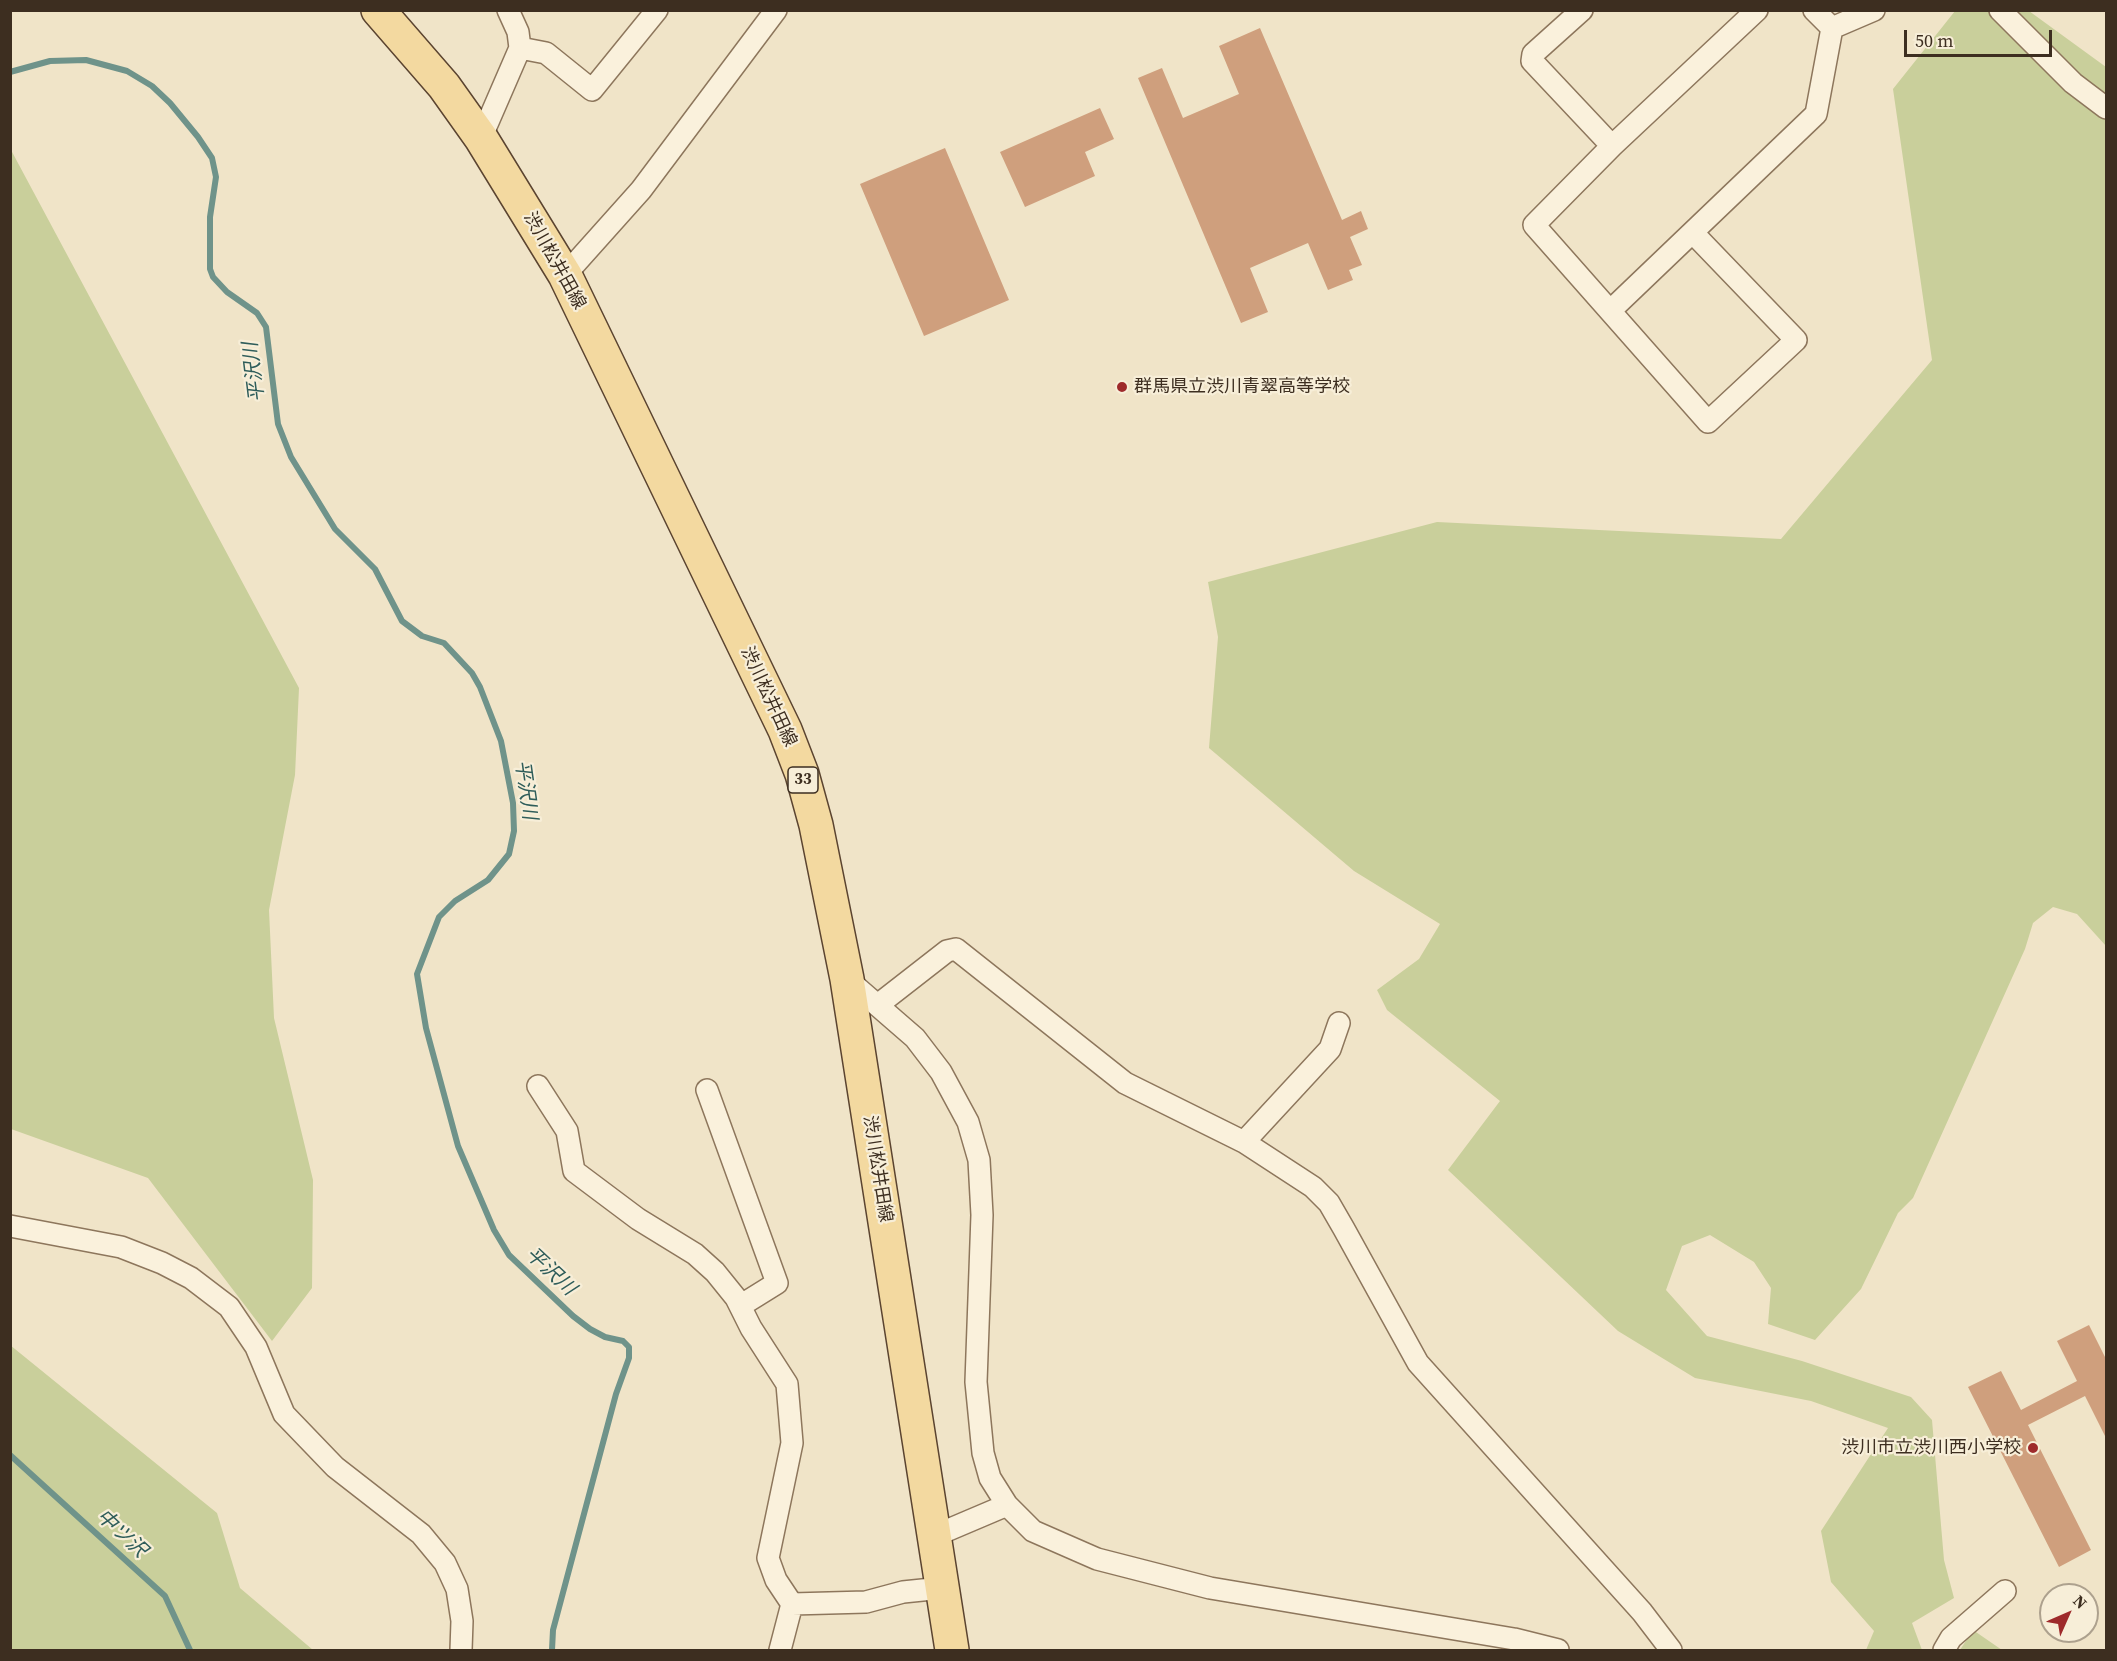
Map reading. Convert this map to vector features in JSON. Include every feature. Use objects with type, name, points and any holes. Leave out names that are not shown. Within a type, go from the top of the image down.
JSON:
[{"type":"main road","name":"渋川松井田線","points":[[378,10],[444,86],[481,138],[565,275],[785,730],[802,774],[816,825],[847,979],[952,1650]]},
{"type":"street","points":[[481,138],[520,48],[518,32],[508,10]]},
{"type":"street","points":[[520,48],[546,53],[592,90],[657,10]]},
{"type":"street","points":[[565,275],[641,190],[776,10]]},
{"type":"street","points":[[1582,10],[1533,54],[1532,61],[1612,146]]},
{"type":"street","points":[[1693,233],[1796,340],[1708,422],[1534,225],[1612,146],[1757,10]]},
{"type":"street","points":[[1815,10],[1832,28]]},
{"type":"street","points":[[1832,28],[1874,10]]},
{"type":"street","points":[[2000,10],[2073,83],[2106,108]]},
{"type":"street","points":[[1610,311],[1816,114],[1832,28]]},
{"type":"street","points":[[879,1005],[947,951],[956,950],[1125,1083],[1244,1142],[1313,1187],[1329,1203],[1418,1363],[1642,1612],[1671,1650]]},
{"type":"street","points":[[847,979],[915,1038],[941,1072],[968,1122],[979,1160],[982,1215],[976,1382],[980,1427],[990,1478],[1007,1505],[1033,1531],[1097,1559],[1210,1588],[1514,1639],[1558,1650]]},
{"type":"street","points":[[1244,1142],[1330,1049],[1339,1023]]},
{"type":"street","points":[[538,1086],[567,1131],[574,1171],[638,1219],[695,1254],[715,1272],[740,1306],[751,1328],[787,1384],[792,1443],[768,1558],[776,1580],[792,1604],[780,1650]]},
{"type":"street","points":[[707,1090],[777,1283],[740,1306]]},
{"type":"street","points":[[10,1226],[121,1247],[162,1263],[191,1278],[229,1307],[256,1347],[284,1414],[334,1467],[421,1534],[445,1563],[457,1589],[462,1621],[461,1650]]},
{"type":"street","points":[[934,1536],[1007,1505]]},
{"type":"street","points":[[792,1604],[866,1602],[903,1592],[942,1588]]},
{"type":"street","points":[[1944,1650],[1951,1638],[2005,1591]]},
{"type":"green space","points":[[1955,11],[2029,11],[2106,67],[2106,946],[2077,914],[2053,907],[2033,923],[2025,949],[1913,1198],[1898,1213],[1861,1289],[1815,1340],[1768,1324],[1771,1288],[1754,1262],[1710,1235],[1682,1246],[1666,1290],[1707,1336],[1802,1361],[1911,1397],[1932,1420],[1944,1560],[1954,1598],[1912,1623],[1922,1650],[1866,1650],[1874,1631],[1831,1582],[1821,1531],[1888,1428],[1811,1401],[1695,1378],[1618,1331],[1448,1170],[1500,1101],[1387,1010],[1377,990],[1419,959],[1440,924],[1354,871],[1209,748],[1218,637],[1208,582],[1437,522],[1781,539],[1932,360],[1893,89]]},
{"type":"green space","points":[[11,150],[299,688],[295,775],[269,910],[274,1018],[313,1180],[312,1288],[272,1341],[148,1178],[11,1129]]},
{"type":"green space","points":[[10,1345],[217,1513],[240,1588],[313,1650],[11,1650]]},
{"type":"green space","points":[[1973,1630],[2002,1650],[1960,1650]]},
{"type":"building","points":[[1260,28],[1342,220],[1361,211],[1368,229],[1350,237],[1362,265],[1349,270],[1353,280],[1328,290],[1308,243],[1250,268],[1268,312],[1241,323],[1138,78],[1162,68],[1183,118],[1239,94],[1219,46]]},
{"type":"building","points":[[1100,108],[1114,139],[1085,152],[1095,176],[1025,207],[1000,152]]},
{"type":"building","points":[[945,148],[1009,300],[924,336],[860,184]]},
{"type":"building","points":[[2089,1325],[2106,1359],[2106,1438],[2085,1396],[2028,1425],[2091,1550],[2059,1567],[1968,1387],[2001,1371],[2021,1410],[2077,1381],[2057,1341]]},
{"type":"waterway","name":"平沢川","points":[[10,72],[50,61],[86,60],[127,71],[152,86],[170,103],[198,137],[212,158],[216,177],[210,217],[210,269],[213,277],[227,292],[257,313],[266,327],[278,424],[291,457],[335,529],[375,569],[402,621],[422,636],[444,643],[472,673],[480,687],[501,741],[513,803],[514,831],[509,854],[488,880],[455,901],[439,917],[417,974],[426,1028],[458,1146],[494,1230],[509,1255],[573,1316],[590,1329],[605,1337],[623,1341],[629,1347],[629,1358],[616,1394],[553,1630],[552,1650]]},
{"type":"waterway","name":"中ツ沢","points":[[10,1455],[165,1596],[190,1650]]},
{"type":"place","name":"群馬県立渋川青翠高等学校","points":[[1122,387]]},
{"type":"place","name":"渋川市立渋川西小学校","points":[[2033,1448]]}]
